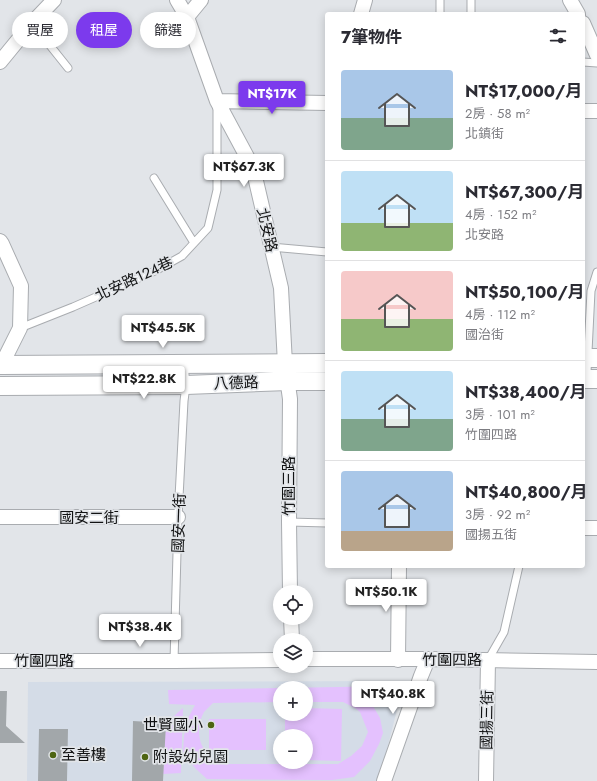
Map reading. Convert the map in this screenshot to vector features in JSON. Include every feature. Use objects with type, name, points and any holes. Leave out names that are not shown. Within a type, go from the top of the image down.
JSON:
[{"type":"street","points":[[43,12],[54,0]]},
{"type":"street","name":"北安路","points":[[177,0],[184,12]]},
{"type":"street","points":[[191,12],[201,0]]},
{"type":"street","points":[[362,12],[365,0]]},
{"type":"street","points":[[570,0],[577,12]]},
{"type":"street","points":[[585,28],[597,55]]},
{"type":"street","name":"北安路","points":[[196,42],[217,101],[253,168],[281,288],[285,364],[288,381]]},
{"type":"street","points":[[0,62],[12,47]]},
{"type":"street","points":[[217,101],[325,103]]},
{"type":"street","points":[[585,111],[597,111]]},
{"type":"street","points":[[0,241],[21,286],[20,328],[6,356],[0,364]]},
{"type":"street","name":"八德路","points":[[0,364],[325,363]]},
{"type":"street","points":[[585,378],[597,379]]},
{"type":"street","name":"竹圍三路","points":[[288,381],[290,399],[290,585]]},
{"type":"street","name":"八德路","points":[[0,386],[186,385],[325,381]]},
{"type":"street","name":"國安二街","points":[[0,518],[178,517]]},
{"type":"street","points":[[585,528],[597,528]]},
{"type":"street","points":[[398,660],[399,568]]},
{"type":"street","points":[[384,781],[428,659]]},
{"type":"street","name":"竹圍四路","points":[[313,660],[428,659],[597,662]]},
{"type":"street","name":"竹圍四路","points":[[0,661],[273,660]]},
{"type":"street","name":"國揚三街","points":[[486,781],[488,660]]},
{"type":"lane","points":[[440,0],[440,12]]},
{"type":"lane","points":[[471,0],[471,12]]},
{"type":"lane","points":[[52,48],[68,68]]},
{"type":"lane","points":[[585,62],[597,63]]},
{"type":"lane","name":"北安路124巷","points":[[20,328],[73,307],[155,271],[182,256],[208,228],[217,190],[217,101]]},
{"type":"lane","points":[[154,178],[194,243]]},
{"type":"lane","points":[[271,247],[325,252]]},
{"type":"lane","points":[[585,375],[587,372],[589,358],[591,291],[597,272]]},
{"type":"lane","name":"國安一街","points":[[174,661],[178,517],[186,385],[184,363]]},
{"type":"lane","points":[[289,522],[325,523]]},
{"type":"lane","points":[[488,660],[504,632],[519,568]]},
{"type":"shaded area","name":"世賢國小","points":[[273,681],[273,721],[313,721],[313,681],[393,681],[402,690],[379,781],[27,781],[28,682]]},
{"type":"shaded area","points":[[390,686],[392,700],[370,701],[380,718],[383,733],[370,761],[354,777],[332,780],[207,779],[183,754],[184,736],[188,718],[195,705],[169,704],[168,690],[273,688],[273,702],[213,703],[204,712],[199,727],[201,743],[207,754],[221,764],[273,764],[273,769],[313,769],[313,764],[338,764],[351,756],[362,746],[368,732],[360,712],[355,708],[343,702],[313,702],[313,687]]},
{"type":"shaded area","points":[[183,708],[181,773],[163,774],[166,723]]},
{"type":"shaded area","points":[[313,708],[342,709],[341,761],[313,760],[313,729],[285,729],[285,721],[313,721]]},
{"type":"shaded area","points":[[209,719],[266,719],[266,750],[209,750]]},
{"type":"building","points":[[0,691],[7,691],[6,726],[25,743],[0,743]]},
{"type":"building","points":[[133,721],[166,723],[163,781],[132,781]]},
{"type":"building","name":"至善樓","points":[[39,729],[68,729],[67,781],[38,781]]},
{"type":"place","name":"世賢國小","points":[[211,725]]},
{"type":"place","name":"至善樓","points":[[53,755]]},
{"type":"place","name":"附設幼兒園","points":[[145,757]]}]
